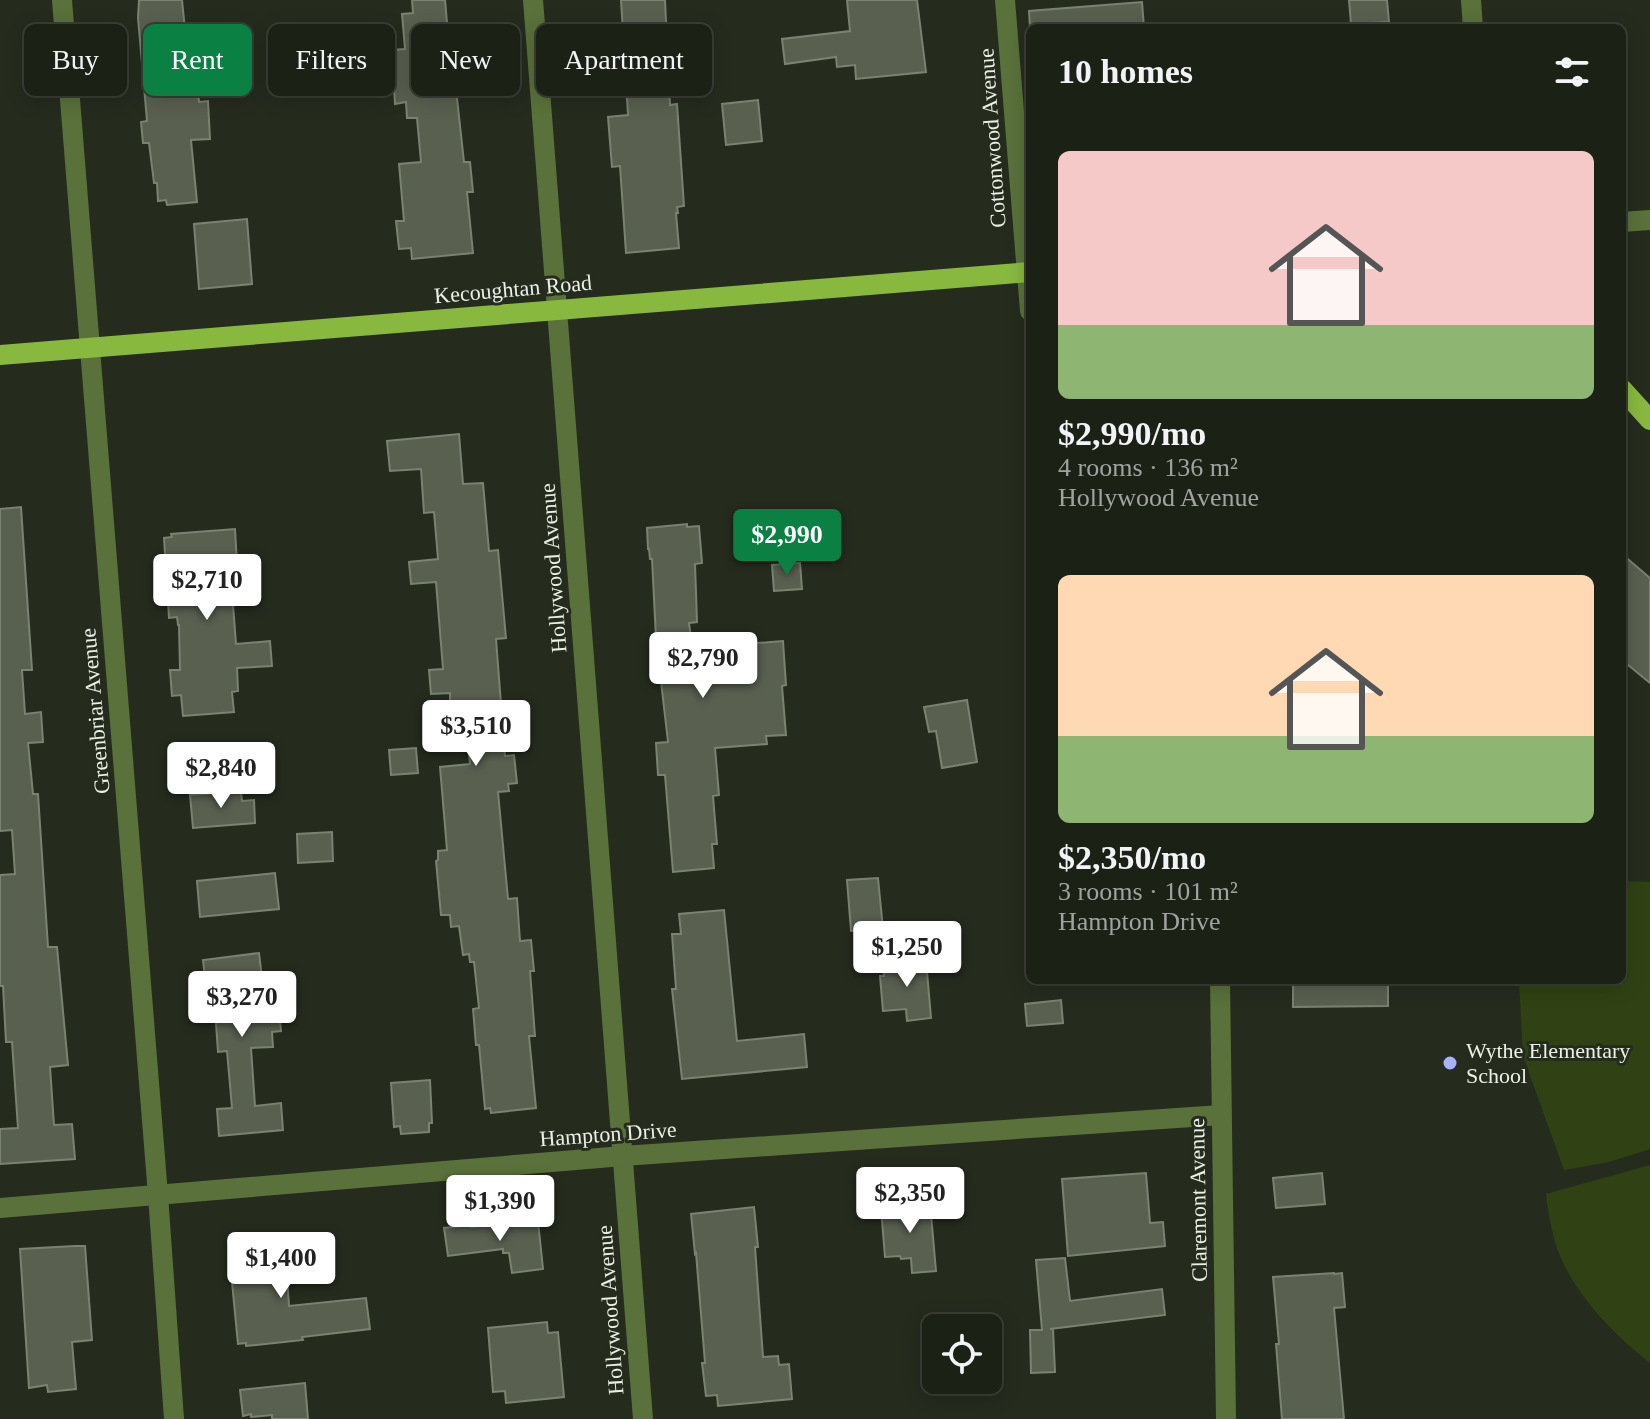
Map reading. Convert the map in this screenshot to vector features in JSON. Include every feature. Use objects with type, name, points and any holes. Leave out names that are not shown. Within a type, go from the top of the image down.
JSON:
[{"type":"main road","name":"Kecoughtan Road","points":[[0,355],[1026,272]]},
{"type":"main road","points":[[1626,393],[1650,420]]},
{"type":"street","name":"Greenbriar Avenue","points":[[62,0],[174,1419]]},
{"type":"street","name":"Hollywood Avenue","points":[[533,0],[643,1419]]},
{"type":"street","name":"Cottonwood Avenue","points":[[1005,0],[1026,248]]},
{"type":"street","points":[[1471,0],[1473,24]]},
{"type":"street","points":[[1626,222],[1650,220]]},
{"type":"street","name":"Claremont Avenue","points":[[1220,984],[1226,1419]]},
{"type":"street","name":"Hampton Drive","points":[[0,1208],[623,1156],[1221,1115]]},
{"type":"green space","points":[[1626,881],[1650,882],[1650,1149],[1609,1162],[1564,1170],[1523,1056],[1519,984],[1626,984]]},
{"type":"green space","points":[[1650,1165],[1650,1363],[1609,1326],[1573,1281],[1555,1241],[1546,1194]]},
{"type":"building","points":[[139,0],[182,0],[184,24],[143,24],[143,75]]},
{"type":"building","points":[[412,0],[445,0],[447,24],[411,24],[411,96],[457,96],[464,162],[470,162],[473,192],[467,192],[473,253],[412,259],[411,248],[399,249],[396,221],[404,221],[399,164],[421,162],[417,118],[407,118],[406,102],[395,104],[395,96],[395,50],[405,49],[402,14],[413,13]]},
{"type":"building","points":[[621,0],[665,0],[666,24],[622,24]]},
{"type":"building","points":[[847,0],[917,0],[926,72],[856,79],[855,65],[837,67],[836,57],[785,64],[782,39],[850,31]]},
{"type":"building","points":[[1349,0],[1387,0],[1389,22],[1351,24]]},
{"type":"building","points":[[1142,2],[1144,24],[1030,24],[1029,11]]},
{"type":"building","points":[[145,96],[199,96],[199,102],[208,101],[210,139],[191,140],[197,202],[167,205],[166,200],[158,201],[149,143],[143,143],[141,122],[147,121]]},
{"type":"building","points":[[627,96],[670,96],[670,105],[677,104],[684,206],[677,207],[676,213],[679,248],[626,253],[620,166],[612,167],[608,117],[628,115]]},
{"type":"building","points":[[758,100],[762,141],[726,145],[722,104]]},
{"type":"building","points":[[247,219],[252,284],[199,289],[194,224]]},
{"type":"building","points":[[459,434],[463,484],[483,483],[489,551],[498,550],[506,638],[496,639],[505,756],[514,755],[517,783],[508,784],[509,791],[498,792],[508,899],[517,898],[520,941],[531,940],[534,971],[530,971],[535,1036],[529,1036],[536,1108],[491,1113],[490,1108],[485,1109],[479,1045],[476,1045],[473,1009],[479,1008],[474,962],[470,962],[469,954],[463,955],[459,926],[451,927],[450,915],[441,915],[436,861],[438,851],[447,850],[440,767],[470,764],[465,711],[455,711],[450,693],[431,694],[429,670],[443,669],[436,582],[411,584],[409,562],[438,559],[434,512],[424,513],[421,469],[390,471],[387,441]]},
{"type":"building","points":[[21,507],[32,670],[22,670],[25,714],[41,712],[43,742],[28,743],[33,794],[38,794],[48,947],[57,947],[68,1065],[50,1067],[54,1125],[72,1124],[75,1159],[0,1164],[0,1129],[18,1128],[12,1042],[6,1042],[3,986],[0,986],[0,875],[15,874],[12,830],[0,831],[0,509]]},
{"type":"building","points":[[687,524],[687,527],[699,526],[702,563],[695,564],[697,622],[689,623],[696,675],[748,670],[745,644],[783,641],[786,685],[782,686],[786,735],[766,736],[767,744],[715,748],[719,795],[713,796],[717,844],[712,844],[714,868],[673,872],[665,775],[658,775],[656,743],[668,742],[647,528]]},
{"type":"building","points":[[235,529],[237,564],[230,565],[236,644],[270,641],[272,666],[237,668],[238,691],[232,692],[234,712],[183,716],[181,695],[172,696],[170,670],[180,670],[179,625],[177,617],[169,618],[164,538],[172,537],[171,534]]},
{"type":"building","points":[[1626,557],[1650,578],[1650,683],[1626,663]]},
{"type":"building","points":[[800,563],[802,589],[774,591],[772,565]]},
{"type":"building","points":[[967,700],[977,762],[942,768],[936,731],[929,732],[924,707]]},
{"type":"building","points":[[416,748],[418,773],[391,775],[389,750]]},
{"type":"building","points":[[241,791],[242,801],[254,800],[255,823],[193,828],[190,795]]},
{"type":"building","points":[[332,832],[333,861],[298,863],[297,834]]},
{"type":"building","points":[[275,873],[279,909],[200,917],[197,881]]},
{"type":"building","points":[[878,878],[883,929],[851,931],[847,880]]},
{"type":"building","points":[[724,910],[737,1041],[804,1034],[807,1067],[682,1079],[672,989],[676,989],[672,934],[681,934],[679,914]]},
{"type":"building","points":[[259,953],[266,1011],[279,1010],[281,1031],[272,1032],[273,1047],[251,1048],[255,1106],[281,1103],[283,1130],[219,1136],[217,1109],[232,1108],[227,1051],[218,1052],[214,995],[207,995],[203,960]]},
{"type":"building","points":[[926,960],[931,1018],[907,1021],[906,1009],[883,1011],[880,976],[884,976],[883,965]]},
{"type":"building","points":[[1293,984],[1388,984],[1388,1006],[1293,1007]]},
{"type":"building","points":[[1061,1000],[1063,1023],[1027,1026],[1025,1004]]},
{"type":"building","points":[[430,1080],[432,1123],[429,1123],[429,1132],[401,1134],[400,1126],[394,1127],[391,1083]]},
{"type":"building","points":[[1146,1173],[1150,1223],[1163,1222],[1165,1246],[1068,1256],[1062,1179]]},
{"type":"building","points":[[1322,1173],[1325,1204],[1276,1208],[1273,1178]]},
{"type":"building","points":[[930,1203],[936,1271],[912,1273],[911,1258],[885,1257],[881,1208]]},
{"type":"building","points":[[754,1207],[763,1357],[778,1356],[779,1365],[789,1364],[792,1399],[718,1406],[717,1395],[706,1396],[691,1214]]},
{"type":"building","points":[[538,1221],[543,1269],[512,1273],[509,1253],[503,1253],[503,1249],[448,1256],[444,1228]]},
{"type":"building","points":[[275,1237],[277,1261],[286,1260],[289,1306],[366,1298],[370,1329],[302,1337],[303,1340],[246,1346],[246,1343],[238,1344],[228,1241]]},
{"type":"building","points":[[85,1246],[92,1340],[72,1342],[76,1389],[48,1392],[47,1385],[29,1388],[20,1249]]},
{"type":"building","points":[[1065,1258],[1070,1301],[1162,1289],[1165,1315],[1050,1329],[1053,1329],[1055,1372],[1031,1373],[1030,1330],[1042,1330],[1036,1260]]},
{"type":"building","points":[[1342,1273],[1345,1307],[1334,1308],[1344,1419],[1282,1419],[1273,1277]]},
{"type":"building","points":[[547,1322],[548,1333],[558,1332],[564,1397],[506,1403],[505,1391],[493,1392],[488,1328]]},
{"type":"building","points":[[305,1383],[308,1419],[243,1416],[240,1390]]},
{"type":"place","name":"Wythe Elementary School","points":[[1450,1063]]}]
